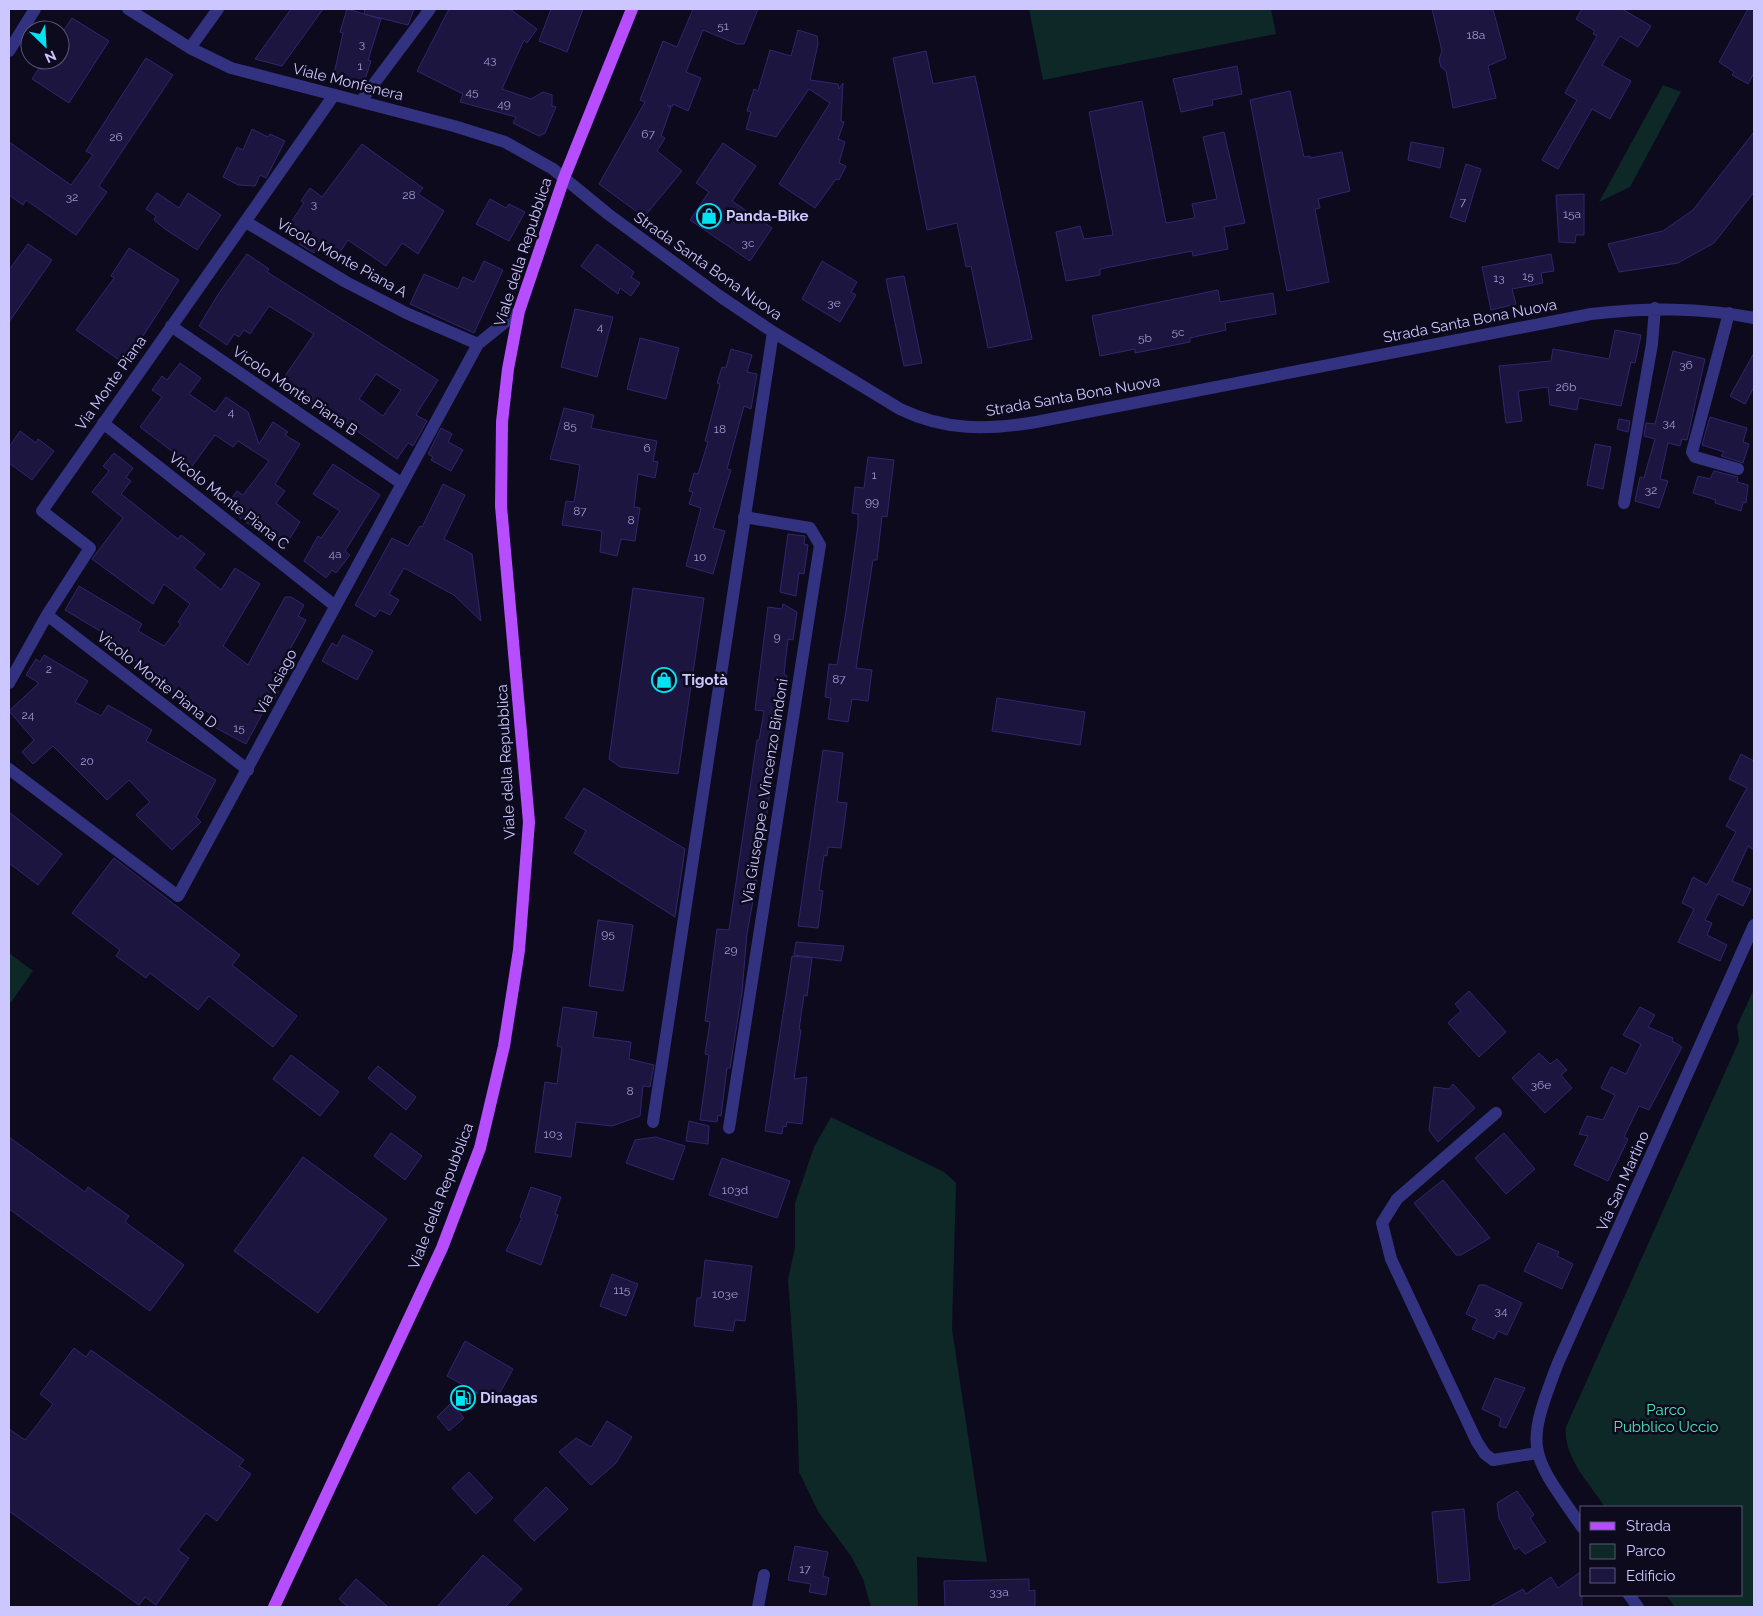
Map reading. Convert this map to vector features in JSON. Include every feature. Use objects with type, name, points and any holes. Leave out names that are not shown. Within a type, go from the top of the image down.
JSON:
[{"type":"main road","name":"Viale della Repubblica","points":[[274,1607],[442,1248],[480,1148],[504,1046],[519,950],[529,822],[501,506],[502,422],[508,369],[519,312],[564,178],[632,9]]},
{"type":"street","points":[[9,51],[35,9]]},
{"type":"street","name":"Viale Monfenera","points":[[128,9],[190,48],[230,68],[361,101],[505,142],[540,161],[564,178]]},
{"type":"street","points":[[190,48],[218,9]]},
{"type":"street","points":[[361,101],[430,9]]},
{"type":"street","name":"Via Monte Piana","points":[[9,683],[47,615],[90,548],[42,511],[334,95]]},
{"type":"street","name":"Strada Santa Bona Nuova","points":[[564,178],[608,214],[720,297],[773,332],[918,418],[949,426],[987,428],[1036,422],[1591,314],[1655,308],[1687,308],[1754,318]]},
{"type":"street","name":"Vicolo Monte Piana A","points":[[246,222],[346,282],[406,313],[478,344]]},
{"type":"street","points":[[1624,503],[1652,344],[1655,308]]},
{"type":"street","name":"Via Asiago","points":[[9,769],[178,896],[248,770],[334,605],[478,344],[519,312]]},
{"type":"street","points":[[1729,313],[1692,452],[1695,457],[1738,469]]},
{"type":"street","name":"Vicolo Monte Piana B","points":[[171,326],[401,483]]},
{"type":"street","points":[[653,1122],[773,332]]},
{"type":"street","name":"Vicolo Monte Piana C","points":[[103,423],[334,605]]},
{"type":"street","name":"Via Giuseppe e Vincenzo Bindoni","points":[[729,1128],[820,545],[810,528],[744,517]]},
{"type":"street","name":"Vicolo Monte Piana D","points":[[47,615],[248,770]]},
{"type":"street","name":"Via San Martino","points":[[1580,1524],[1547,1476],[1537,1453],[1535,1435],[1537,1422],[1558,1363],[1754,925]]},
{"type":"street","points":[[1496,1113],[1397,1198],[1382,1223],[1391,1259],[1476,1442],[1485,1454],[1493,1460],[1537,1453]]},
{"type":"street","points":[[758,1607],[764,1575]]},
{"type":"street","points":[[1630,1596],[1638,1607]]},
{"type":"green space","points":[[1029,9],[1271,9],[1276,34],[1043,80]]},
{"type":"green space","points":[[1663,85],[1681,92],[1630,187],[1599,202]]},
{"type":"green space","points":[[9,953],[33,971],[9,1005]]},
{"type":"green space","name":"Parco Pubblico Uccio","points":[[1754,989],[1754,1607],[1675,1607],[1667,1596],[1743,1596],[1743,1506],[1604,1506],[1573,1459],[1566,1438],[1566,1427],[1739,1041],[1737,1026]]},
{"type":"green space","points":[[831,1117],[944,1172],[956,1183],[952,1329],[987,1562],[917,1557],[918,1607],[871,1607],[863,1579],[851,1556],[819,1513],[799,1472],[797,1404],[788,1279],[795,1248],[795,1203],[814,1147]]},
{"type":"building","points":[[291,9],[323,9],[282,66],[255,59]]},
{"type":"building","points":[[347,9],[381,19],[368,60],[371,61],[364,83],[334,74],[343,33],[340,32]]},
{"type":"building","points":[[365,9],[414,9],[408,25],[364,14]]},
{"type":"building","points":[[449,9],[510,9],[537,29],[527,43],[524,40],[502,89],[531,99],[543,92],[552,95],[552,106],[556,107],[545,133],[539,136],[513,123],[516,117],[460,102],[463,94],[417,71]]},
{"type":"building","points":[[551,9],[583,9],[567,52],[539,41]]},
{"type":"building","points":[[693,9],[758,9],[744,44],[737,44],[703,30],[686,72],[701,78],[688,111],[673,104],[672,107],[667,105],[671,108],[661,136],[665,138],[657,151],[682,171],[644,217],[599,184],[645,102],[640,100],[663,41],[677,47]]},
{"type":"building","points":[[1432,9],[1493,9],[1506,58],[1488,66],[1496,98],[1453,108],[1446,71],[1441,67],[1439,60],[1442,51]]},
{"type":"building","points":[[1582,9],[1622,9],[1651,26],[1638,47],[1620,36],[1602,65],[1631,81],[1610,119],[1592,109],[1558,169],[1542,160],[1577,100],[1565,93],[1597,36],[1593,34],[1595,31],[1576,19]]},
{"type":"building","points":[[1748,9],[1754,9],[1754,73],[1748,84],[1732,75],[1734,72],[1719,62]]},
{"type":"building","points":[[72,18],[109,41],[69,103],[32,79],[38,70],[70,70],[70,21]]},
{"type":"building","points":[[798,30],[817,36],[818,44],[810,80],[838,84],[839,89],[843,83],[841,121],[844,122],[838,139],[845,142],[839,163],[846,166],[839,180],[836,179],[815,208],[779,184],[830,103],[809,89],[776,137],[746,129],[751,112],[747,111],[754,89],[758,91],[770,50],[791,56]]},
{"type":"building","points":[[926,51],[933,84],[975,76],[1032,339],[988,348],[971,266],[966,267],[957,223],[927,230],[893,58]]},
{"type":"building","points":[[146,58],[173,75],[99,186],[107,192],[76,235],[26,200],[23,205],[9,195],[9,142],[71,185],[93,155],[86,151]]},
{"type":"building","points":[[1237,66],[1242,94],[1212,100],[1213,105],[1181,112],[1173,79]]},
{"type":"building","points":[[1290,91],[1304,157],[1310,156],[1310,158],[1342,152],[1350,191],[1318,199],[1320,208],[1315,209],[1329,282],[1287,291],[1250,100]]},
{"type":"building","points":[[1142,101],[1166,223],[1195,218],[1192,204],[1217,199],[1203,137],[1224,132],[1245,223],[1224,227],[1228,249],[1193,256],[1192,251],[1100,269],[1100,275],[1066,281],[1056,232],[1080,226],[1084,239],[1113,235],[1089,112]]},
{"type":"building","points":[[252,129],[268,137],[270,134],[285,141],[266,178],[260,175],[255,186],[238,185],[223,177],[237,147],[243,150]]},
{"type":"building","points":[[1754,132],[1754,192],[1714,243],[1678,263],[1619,272],[1608,244],[1663,231],[1693,210]]},
{"type":"building","points":[[1411,142],[1444,148],[1440,168],[1408,160]]},
{"type":"building","points":[[723,143],[756,166],[732,201],[772,228],[750,261],[690,220],[709,192],[696,183]]},
{"type":"building","points":[[362,144],[423,188],[418,194],[444,211],[418,254],[402,243],[386,266],[348,240],[340,252],[323,240],[314,253],[299,244],[301,242],[285,231],[304,203],[301,201],[310,188],[322,197]]},
{"type":"building","points":[[1466,164],[1481,169],[1465,222],[1450,217]]},
{"type":"building","points":[[157,193],[179,208],[188,193],[221,215],[197,250],[165,229],[154,220],[156,216],[146,209]]},
{"type":"building","points":[[1584,194],[1584,235],[1576,235],[1575,243],[1559,242],[1556,195]]},
{"type":"building","points":[[490,199],[506,208],[509,204],[525,212],[509,241],[476,224]]},
{"type":"building","points":[[28,244],[52,260],[9,322],[9,270]]},
{"type":"building","points":[[597,244],[634,272],[631,277],[640,283],[631,296],[620,288],[618,294],[581,266]]},
{"type":"building","points":[[129,248],[179,280],[125,364],[76,330],[114,278],[111,276]]},
{"type":"building","points":[[247,254],[269,269],[267,272],[438,380],[416,415],[427,421],[413,446],[408,443],[397,459],[343,421],[341,424],[280,383],[314,334],[269,306],[250,334],[244,330],[239,337],[234,334],[227,345],[199,326],[219,293]],"holes":[[[376,374],[401,390],[383,416],[359,399]]]},
{"type":"building","points":[[1551,254],[1554,271],[1541,273],[1543,283],[1512,289],[1516,304],[1491,310],[1482,267]]},
{"type":"building","points":[[484,261],[503,270],[474,333],[410,304],[424,274],[458,289],[463,277],[474,282]]},
{"type":"building","points":[[822,261],[857,282],[851,292],[856,295],[840,322],[802,299]]},
{"type":"building","points":[[904,276],[922,363],[904,366],[886,279]]},
{"type":"building","points":[[1218,290],[1220,302],[1273,293],[1276,314],[1225,323],[1226,330],[1190,338],[1190,342],[1135,353],[1135,349],[1100,356],[1092,316]]},
{"type":"building","points":[[575,309],[613,317],[597,377],[561,367]]},
{"type":"building","points":[[1615,330],[1641,335],[1635,363],[1631,362],[1621,406],[1579,398],[1577,410],[1550,405],[1548,387],[1518,391],[1522,421],[1506,423],[1499,366],[1551,361],[1553,349],[1609,359]]},
{"type":"building","points":[[640,338],[679,348],[666,399],[627,389]]},
{"type":"building","points":[[731,349],[752,355],[747,372],[757,374],[751,409],[744,406],[727,469],[731,470],[713,528],[725,531],[713,574],[686,566],[701,508],[689,504],[693,492],[689,491],[694,473],[698,474],[708,442],[705,441],[720,384],[717,383],[722,367],[726,368]]},
{"type":"building","points":[[1673,351],[1705,359],[1687,440],[1682,439],[1680,446],[1668,443],[1660,479],[1668,481],[1659,508],[1635,501],[1640,477],[1644,478],[1655,439],[1644,436],[1646,423],[1655,424]]},
{"type":"building","points":[[1754,353],[1754,387],[1745,404],[1730,396]]},
{"type":"building","points":[[180,363],[201,378],[189,394],[215,412],[226,397],[248,412],[259,444],[273,422],[288,432],[285,435],[300,444],[275,484],[285,491],[276,503],[300,522],[285,546],[259,526],[256,530],[225,506],[237,491],[243,495],[269,461],[238,441],[233,447],[215,435],[190,469],[173,456],[173,452],[140,427],[162,397],[152,390],[162,376],[167,380]]},
{"type":"building","points":[[564,408],[594,415],[591,428],[657,441],[653,461],[658,462],[655,478],[638,474],[634,507],[640,508],[635,541],[621,539],[617,556],[600,552],[602,531],[562,525],[566,501],[574,502],[580,465],[550,459]]},
{"type":"building","points":[[1710,417],[1747,428],[1743,442],[1749,444],[1743,463],[1721,456],[1724,452],[1702,445]]},
{"type":"building","points":[[1619,419],[1630,421],[1628,432],[1617,429]]},
{"type":"building","points":[[441,428],[452,434],[448,442],[463,450],[451,471],[431,460],[433,457],[428,454]]},
{"type":"building","points":[[20,431],[36,443],[38,439],[54,451],[32,480],[9,463],[9,447]]},
{"type":"building","points":[[1595,444],[1611,447],[1603,489],[1587,485]]},
{"type":"building","points":[[114,453],[133,468],[126,477],[131,481],[121,494],[178,539],[181,535],[205,554],[194,568],[221,590],[235,568],[260,584],[223,646],[248,665],[285,597],[291,597],[304,605],[298,616],[306,620],[288,653],[291,654],[272,686],[279,692],[271,705],[268,703],[246,744],[205,722],[210,713],[159,684],[163,677],[111,646],[115,640],[65,610],[79,586],[142,624],[138,631],[164,646],[181,624],[178,622],[190,604],[164,584],[153,604],[92,559],[123,518],[92,492],[109,471],[103,466]]},
{"type":"building","points":[[868,457],[894,460],[887,517],[882,516],[877,560],[873,560],[856,668],[872,670],[868,701],[852,699],[848,722],[828,719],[831,698],[825,697],[829,664],[837,665],[846,611],[858,525],[858,514],[852,513],[855,487],[864,488]]},
{"type":"building","points":[[333,464],[380,495],[345,551],[350,555],[336,573],[332,570],[326,578],[304,561],[318,536],[321,538],[340,511],[313,494]]},
{"type":"building","points":[[1714,471],[1738,477],[1737,482],[1748,485],[1746,503],[1743,502],[1741,511],[1715,503],[1716,500],[1693,493],[1698,476],[1710,479]]},
{"type":"building","points":[[443,484],[465,495],[444,539],[472,554],[481,621],[454,595],[404,568],[389,594],[399,600],[390,615],[380,610],[375,617],[355,605],[392,538],[408,546],[420,526],[422,527]]},
{"type":"building","points":[[788,534],[805,536],[804,544],[808,545],[804,574],[799,573],[796,596],[780,592]]},
{"type":"building","points":[[633,588],[704,598],[678,774],[620,767],[609,759]]},
{"type":"building","points":[[783,604],[797,612],[793,640],[788,639],[784,674],[787,676],[762,846],[759,846],[754,880],[757,880],[747,933],[742,992],[730,1068],[727,1068],[721,1116],[718,1115],[717,1122],[700,1120],[709,1055],[705,1054],[710,1022],[705,1021],[717,929],[729,930],[757,740],[759,740],[764,711],[755,710],[768,607],[782,609]]},
{"type":"building","points":[[343,635],[373,651],[357,680],[322,661],[332,643],[337,646]]},
{"type":"building","points":[[44,655],[88,681],[75,702],[101,716],[108,705],[152,730],[146,741],[216,780],[196,817],[201,822],[172,850],[136,815],[150,802],[129,780],[107,800],[53,746],[33,764],[22,752],[34,740],[9,711],[39,683],[26,675],[36,659],[40,662]]},
{"type":"building","points":[[997,698],[1085,712],[1080,745],[992,731]]},
{"type":"building","points":[[823,750],[843,753],[837,802],[847,803],[841,848],[828,847],[827,856],[824,855],[819,890],[823,891],[818,928],[798,926]]},
{"type":"building","points":[[1741,754],[1754,761],[1754,850],[1748,846],[1732,881],[1751,889],[1743,906],[1718,894],[1705,920],[1712,923],[1707,935],[1727,945],[1720,961],[1678,942],[1694,909],[1682,903],[1693,877],[1707,885],[1736,832],[1726,826],[1747,788],[1729,779]]},
{"type":"building","points":[[584,788],[685,849],[675,917],[574,853],[586,831],[565,818]]},
{"type":"building","points":[[9,812],[62,854],[38,885],[9,863]]},
{"type":"building","points":[[114,858],[240,955],[232,965],[297,1016],[273,1047],[209,996],[198,1010],[150,973],[146,978],[116,956],[120,950],[72,913]]},
{"type":"building","points":[[598,920],[633,925],[623,991],[589,986]]},
{"type":"building","points":[[796,942],[844,946],[841,961],[794,955]]},
{"type":"building","points":[[792,956],[812,958],[807,996],[804,995],[794,1079],[807,1077],[802,1124],[787,1122],[786,1127],[783,1126],[782,1134],[765,1131]]},
{"type":"building","points":[[1469,991],[1506,1032],[1479,1057],[1448,1023],[1461,1011],[1455,1004]]},
{"type":"building","points":[[563,1007],[597,1012],[593,1037],[631,1042],[629,1059],[654,1065],[650,1087],[643,1086],[640,1116],[612,1126],[576,1122],[571,1157],[535,1152],[545,1082],[557,1084],[562,1047],[557,1046]]},
{"type":"building","points":[[1640,1007],[1655,1015],[1648,1027],[1673,1038],[1672,1041],[1682,1047],[1649,1110],[1639,1106],[1624,1137],[1628,1139],[1608,1181],[1574,1165],[1588,1136],[1579,1134],[1587,1116],[1603,1120],[1615,1095],[1601,1088],[1611,1067],[1626,1074],[1641,1044],[1623,1035]]},
{"type":"building","points":[[1539,1053],[1550,1064],[1557,1059],[1567,1070],[1561,1075],[1572,1088],[1545,1113],[1512,1078]]},
{"type":"building","points":[[291,1055],[339,1092],[320,1116],[273,1079]]},
{"type":"building","points":[[378,1066],[416,1097],[406,1110],[368,1078]]},
{"type":"building","points":[[1453,1084],[1475,1108],[1438,1142],[1429,1130],[1434,1087],[1449,1089]]},
{"type":"building","points":[[689,1121],[709,1126],[708,1144],[686,1141]]},
{"type":"building","points":[[391,1133],[422,1156],[405,1180],[374,1156]]},
{"type":"building","points":[[1504,1133],[1535,1169],[1506,1194],[1475,1158]]},
{"type":"building","points":[[9,1137],[85,1192],[88,1187],[129,1216],[125,1222],[184,1265],[150,1311],[9,1209]]},
{"type":"building","points":[[656,1137],[685,1146],[673,1180],[626,1163],[635,1140]]},
{"type":"building","points":[[303,1157],[387,1219],[318,1313],[234,1251]]},
{"type":"building","points":[[722,1158],[790,1181],[777,1218],[709,1195]]},
{"type":"building","points":[[1443,1180],[1490,1238],[1461,1255],[1456,1255],[1414,1203]]},
{"type":"building","points":[[531,1187],[561,1197],[555,1214],[558,1215],[541,1265],[506,1251],[522,1218],[520,1217]]},
{"type":"building","points":[[1538,1243],[1559,1252],[1557,1256],[1573,1264],[1562,1289],[1524,1271]]},
{"type":"building","points":[[705,1260],[752,1266],[745,1321],[735,1320],[733,1331],[694,1326],[697,1298],[701,1298]]},
{"type":"building","points":[[612,1274],[638,1284],[626,1316],[600,1306]]},
{"type":"building","points":[[1479,1285],[1485,1285],[1522,1303],[1507,1335],[1498,1331],[1494,1339],[1472,1329],[1477,1319],[1466,1314]]},
{"type":"building","points":[[465,1341],[513,1369],[496,1400],[490,1400],[447,1376]]},
{"type":"building","points":[[74,1348],[86,1357],[91,1350],[244,1460],[239,1466],[251,1474],[217,1521],[206,1513],[178,1550],[189,1558],[156,1605],[145,1597],[139,1605],[9,1511],[9,1429],[25,1440],[30,1434],[53,1404],[40,1394]]},
{"type":"building","points":[[1495,1378],[1525,1388],[1506,1428],[1499,1426],[1501,1418],[1482,1409]]},
{"type":"building","points":[[451,1403],[464,1418],[449,1431],[437,1417]]},
{"type":"building","points":[[607,1421],[632,1437],[616,1463],[591,1485],[559,1452],[576,1438],[591,1447]]},
{"type":"building","points":[[469,1472],[493,1498],[476,1514],[452,1488]]},
{"type":"building","points":[[546,1487],[568,1509],[534,1541],[514,1520]]},
{"type":"building","points":[[1517,1491],[1534,1515],[1530,1518],[1546,1542],[1525,1554],[1519,1547],[1515,1550],[1499,1518],[1497,1503]]},
{"type":"building","points":[[1464,1509],[1470,1580],[1438,1583],[1432,1512]]},
{"type":"building","points":[[795,1546],[828,1552],[823,1576],[829,1578],[826,1595],[809,1592],[811,1584],[788,1580]]},
{"type":"building","points":[[483,1555],[522,1589],[505,1607],[437,1607]]},
{"type":"building","points":[[1580,1572],[1582,1607],[1490,1607],[1523,1589],[1526,1594],[1551,1577],[1558,1588]]},
{"type":"building","points":[[356,1579],[388,1607],[348,1607],[339,1599]]},
{"type":"building","points":[[1029,1579],[1029,1591],[1035,1590],[1035,1607],[945,1607],[944,1581]]},
{"type":"place","name":"Panda-Bike","points":[[709,216]]},
{"type":"place","name":"Tigotà","points":[[664,680]]},
{"type":"place","name":"Dinagas","points":[[463,1398]]}]
